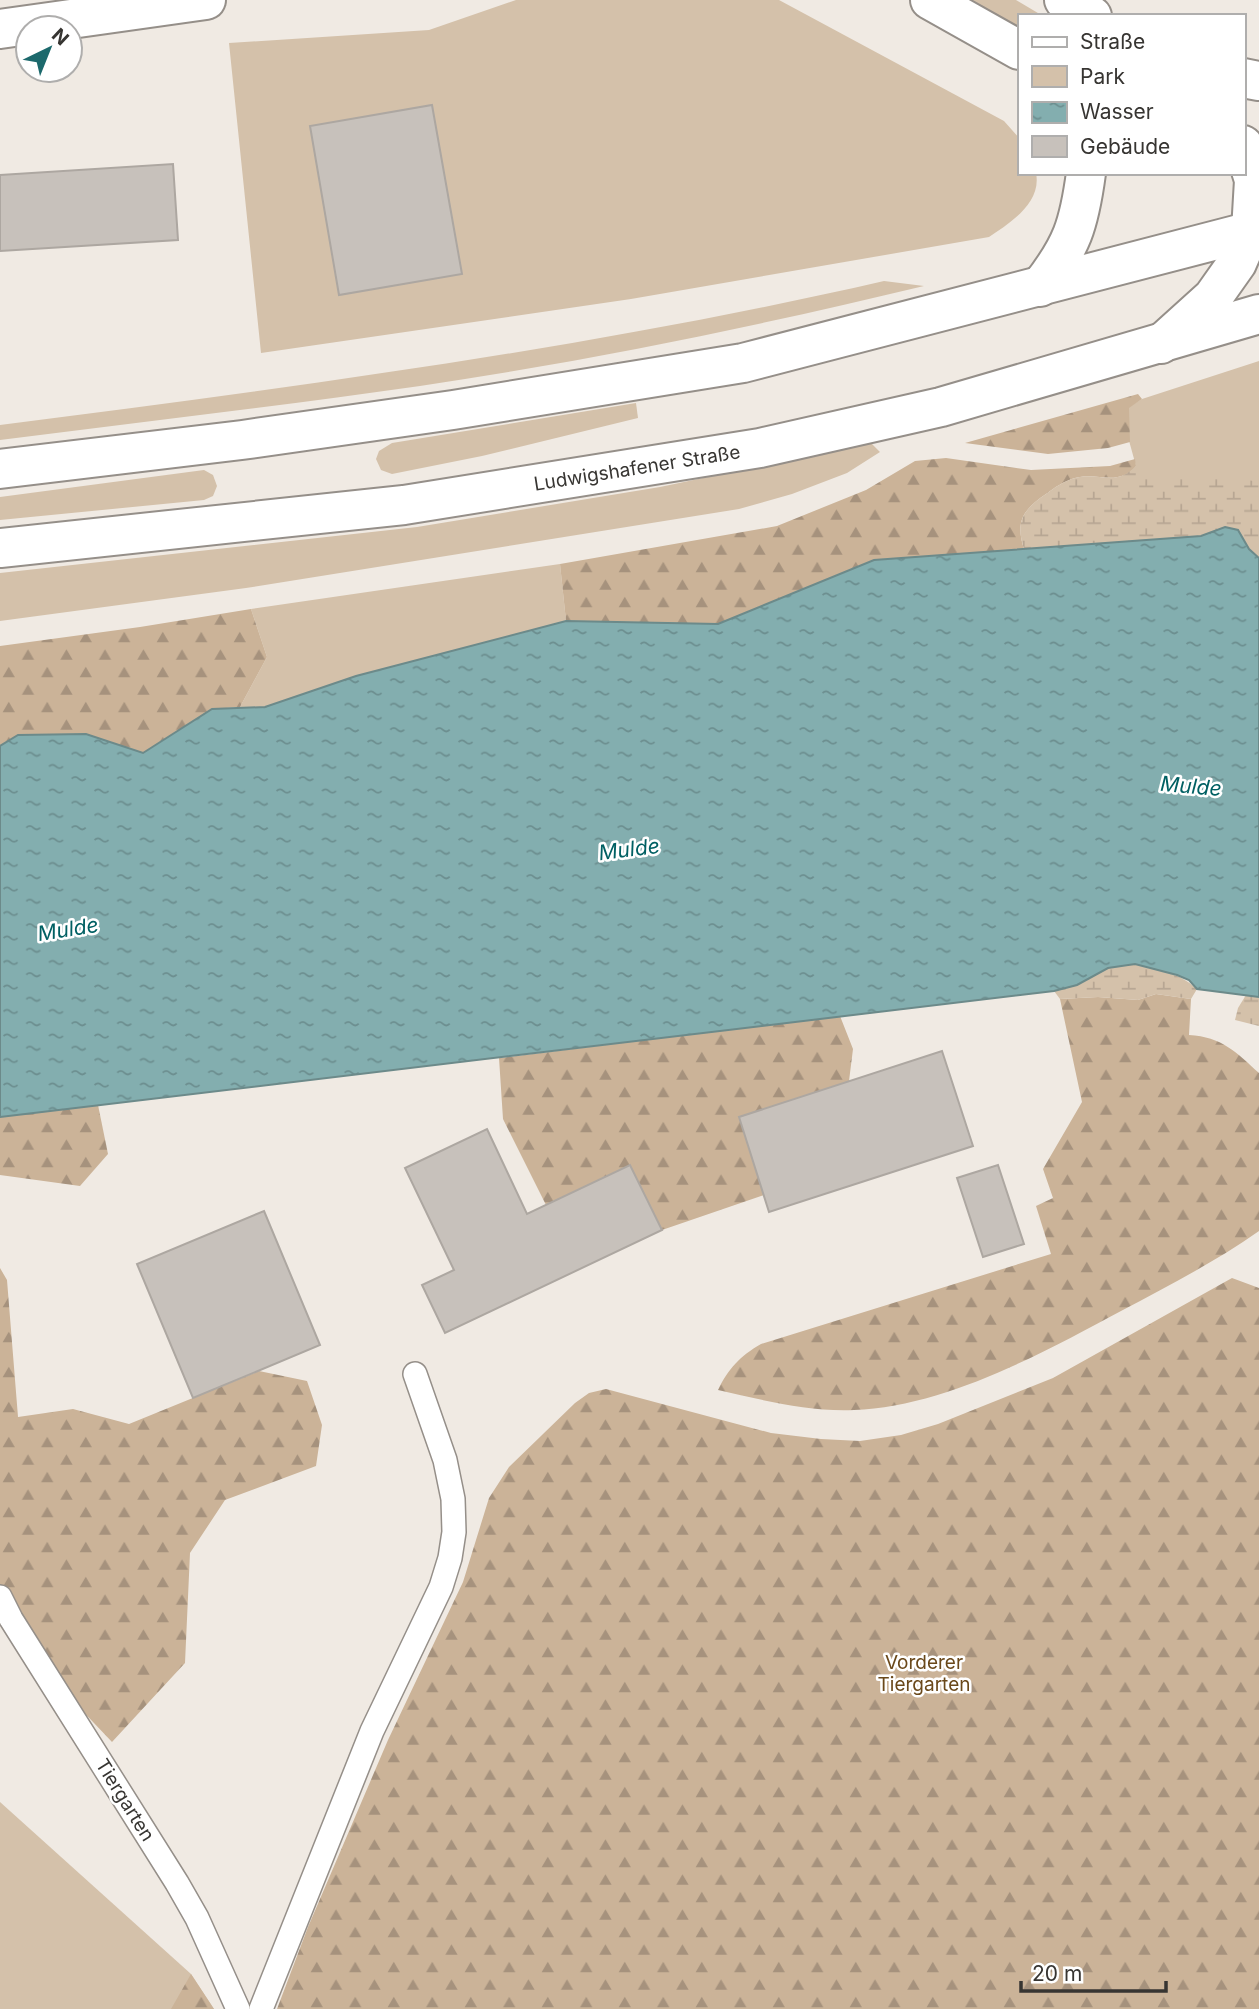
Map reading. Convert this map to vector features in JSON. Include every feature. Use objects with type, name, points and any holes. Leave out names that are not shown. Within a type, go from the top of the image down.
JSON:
[{"type":"main road","points":[[0,29],[206,0]]},
{"type":"main road","points":[[930,0],[1018,49]]},
{"type":"main road","points":[[1064,0],[1088,14]]},
{"type":"main road","points":[[1161,344],[1213,297],[1237,263],[1255,230],[1249,170]]},
{"type":"main road","points":[[1040,287],[1071,243],[1079,217],[1086,175]]},
{"type":"main road","points":[[0,469],[242,440],[439,412],[743,363],[1255,230]]},
{"type":"main road","name":"Ludwigshafener Straße","points":[[0,548],[404,505],[760,448],[941,407],[1259,314]]},
{"type":"lane","points":[[261,2009],[372,1731],[440,1587],[450,1558],[454,1532],[453,1499],[444,1460],[415,1374]]},
{"type":"lane","name":"Tiergarten","points":[[0,1597],[10,1619],[177,1883],[197,1918],[238,2009]]},
{"type":"green space","points":[[516,0],[779,0],[1004,121],[1018,137],[1018,175],[1036,175],[1037,184],[1023,211],[989,237],[631,299],[261,353],[229,43],[429,30]]},
{"type":"green space","points":[[961,0],[1016,0],[1040,14],[1018,14],[1018,32]]},
{"type":"green space","points":[[884,281],[924,286],[673,342],[483,376],[0,440],[0,425],[444,364],[665,326]]},
{"type":"green space","points":[[1259,361],[1259,558],[1250,549],[1024,549],[1136,466],[1128,437],[1129,407],[1142,399]]},
{"type":"green space","points":[[1138,394],[1142,399],[1129,408],[1130,442],[1108,448],[1048,454],[965,443]]},
{"type":"green space","points":[[636,403],[638,418],[482,456],[392,474],[381,470],[376,459],[379,451],[392,443]]},
{"type":"green space","points":[[871,443],[880,452],[847,473],[792,494],[739,509],[246,588],[0,621],[0,573],[417,527],[660,487]]},
{"type":"green space","points":[[946,458],[1031,470],[1110,466],[1135,459],[1136,466],[1129,473],[1114,478],[1083,476],[1071,479],[1038,500],[1027,511],[1021,524],[1024,549],[874,560],[718,624],[566,621],[560,564],[777,526],[866,490],[915,461]]},
{"type":"green space","points":[[1136,466],[1156,479],[1236,478],[1259,482],[1259,558],[1238,530],[1225,527],[1201,536],[1024,549],[1020,531],[1023,517],[1038,500],[1071,479],[1083,476],[1114,478],[1128,473]]},
{"type":"green space","points":[[204,470],[213,475],[217,486],[213,496],[204,500],[0,520],[0,497]]},
{"type":"green space","points":[[560,564],[566,621],[356,676],[265,707],[240,707],[267,657],[251,609]]},
{"type":"green space","points":[[251,609],[267,657],[240,707],[212,709],[143,753],[86,734],[18,735],[0,746],[0,646]]},
{"type":"green space","points":[[1135,964],[1176,975],[1197,989],[1191,999],[1156,994],[1138,1000],[1098,997],[1060,999],[1054,991],[1077,985],[1108,968]]},
{"type":"green space","points":[[1156,994],[1191,999],[1189,1035],[1220,1042],[1259,1073],[1259,1231],[1191,1273],[1059,1344],[992,1375],[923,1399],[888,1407],[837,1410],[785,1404],[718,1390],[735,1364],[761,1344],[1051,1254],[1036,1206],[1053,1198],[1043,1169],[1082,1102],[1060,999],[1098,997],[1138,1000]]},
{"type":"green space","points":[[1246,995],[1259,997],[1259,1026],[1235,1020]]},
{"type":"green space","points":[[840,1016],[853,1049],[849,1081],[739,1117],[764,1195],[662,1230],[630,1165],[546,1205],[503,1119],[499,1058]]},
{"type":"green space","points":[[98,1105],[108,1154],[80,1186],[0,1175],[0,1117]]},
{"type":"green space","points":[[0,1268],[7,1280],[18,1417],[73,1409],[129,1424],[259,1371],[307,1381],[322,1425],[316,1466],[225,1500],[190,1553],[185,1663],[112,1742],[0,1624]]},
{"type":"green space","name":"Vorderer Tiergarten","points":[[1232,1278],[1259,1288],[1259,2009],[277,2009],[308,1927],[388,1740],[463,1582],[489,1498],[509,1467],[575,1403],[589,1393],[606,1389],[771,1433],[860,1441],[901,1435],[938,1424],[1053,1378]]},
{"type":"green space","points":[[0,1802],[191,1974],[214,2009],[0,2009]]},
{"type":"green space","points":[[191,1974],[214,2009],[171,2009]]},
{"type":"water","name":"Mulde","points":[[1225,527],[1238,530],[1249,549],[1259,558],[1259,997],[1197,989],[1189,980],[1177,975],[1135,964],[1108,968],[1077,985],[1054,991],[0,1117],[0,746],[18,735],[86,734],[143,753],[212,709],[265,707],[356,676],[566,621],[718,624],[874,560],[1201,536]]},
{"type":"building","points":[[432,105],[462,274],[339,295],[310,126]]},
{"type":"building","points":[[173,164],[178,240],[0,251],[0,175]]},
{"type":"building","points":[[942,1051],[973,1146],[769,1212],[739,1117]]},
{"type":"building","points":[[487,1129],[527,1214],[630,1165],[662,1230],[445,1333],[422,1285],[454,1270],[405,1168]]},
{"type":"building","points":[[998,1165],[1024,1244],[983,1257],[957,1178]]},
{"type":"building","points":[[264,1211],[320,1345],[193,1398],[137,1264]]}]
